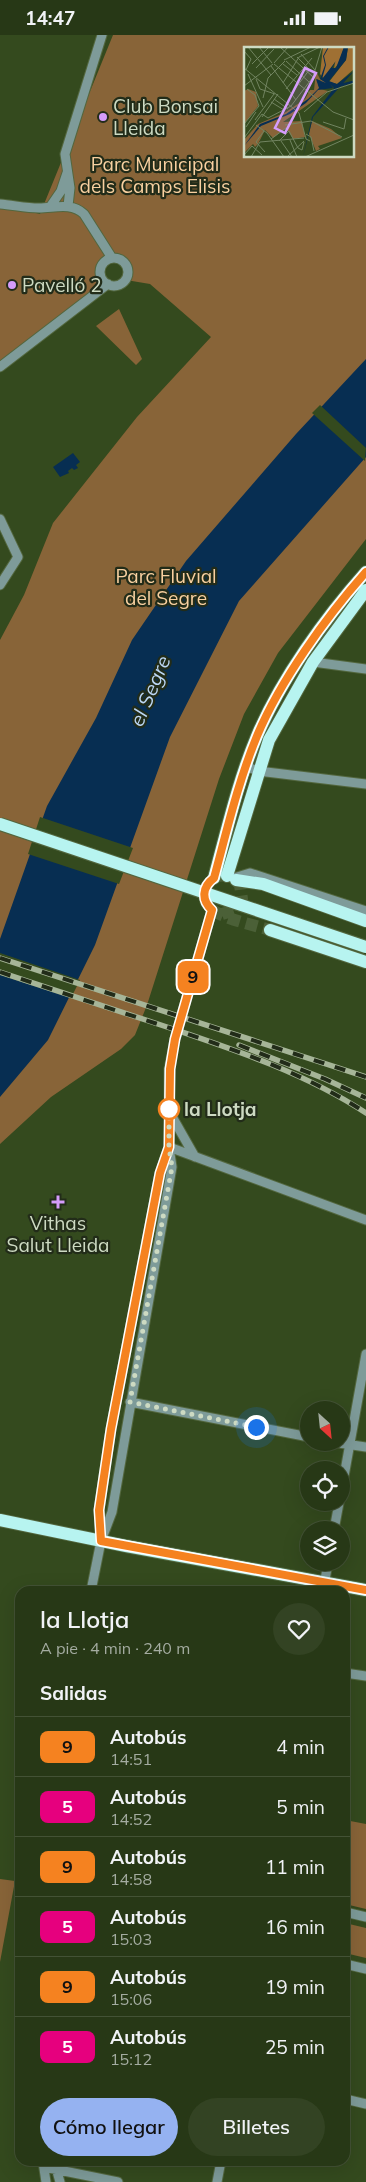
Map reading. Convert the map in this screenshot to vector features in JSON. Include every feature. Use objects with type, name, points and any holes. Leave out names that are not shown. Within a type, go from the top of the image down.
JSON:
[{"type":"main road","points":[[214,878],[245,766],[276,697],[313,641],[366,572]]},
{"type":"main road","points":[[366,590],[313,662],[269,740],[258,771],[232,878],[263,884],[366,921]]},
{"type":"main road","points":[[0,824],[366,947]]},
{"type":"main road","points":[[270,930],[366,962]]},
{"type":"main road","points":[[0,1519],[319,1586]]},
{"type":"main road","points":[[350,1589],[366,1590]]},
{"type":"street","points":[[68,206],[70,188],[65,154],[102,35]]},
{"type":"street","points":[[50,207],[60,191],[67,173]]},
{"type":"street","points":[[0,203],[50,207],[68,206],[84,215],[112,258],[125,262],[128,275],[120,285],[108,284],[102,279],[100,269],[104,262],[112,258]]},
{"type":"street","points":[[0,367],[108,284]]},
{"type":"street","points":[[0,519],[18,557],[0,585]]},
{"type":"street","points":[[313,662],[366,669]]},
{"type":"street","points":[[245,766],[258,771],[366,784]]},
{"type":"street","points":[[232,878],[250,873],[366,911]]},
{"type":"street","points":[[92,1586],[101,1541],[112,1512],[172,1167],[169,1147],[169,1106],[170,1069],[175,1039],[212,910]]},
{"type":"street","points":[[169,1106],[195,1157]]},
{"type":"street","points":[[169,1147],[366,1220]]},
{"type":"street","points":[[101,1541],[99,1510],[111,1429],[160,1173],[169,1147]]},
{"type":"street","points":[[366,1358],[350,1445],[366,1447]]},
{"type":"street","points":[[130,1402],[300,1435]]},
{"type":"street","points":[[324,1586],[327,1571]]},
{"type":"street","points":[[350,1674],[366,1676]]},
{"type":"street","points":[[350,1913],[366,1917]]},
{"type":"street","points":[[350,1965],[366,1969]]},
{"type":"street","points":[[350,2100],[366,2104]]},
{"type":"street","points":[[43,2166],[46,2182]]},
{"type":"street","points":[[55,2166],[60,2182]]},
{"type":"street","points":[[59,2166],[118,2182]]},
{"type":"street","points":[[217,2182],[220,2166]]},
{"type":"green space","name":"Parc Fluvial del Segre","points":[[113,35],[366,35],[366,539],[278,653],[244,714],[219,779],[147,1005],[135,1035],[121,1049],[51,1097],[0,1144],[0,640],[24,595],[53,523],[137,417],[211,337],[150,284],[126,280],[128,267],[124,262],[114,258],[105,261],[102,265],[101,277],[108,284],[0,367],[0,204],[40,214]]},
{"type":"green space","points":[[119,309],[142,359],[136,365],[96,326]]},
{"type":"green space","points":[[350,1821],[366,1824],[366,1909],[350,1905]]},
{"type":"green space","points":[[0,1879],[15,1881],[0,1962]]},
{"type":"green space","points":[[350,1924],[366,1928],[366,1958],[350,1954]]},
{"type":"water","name":"el Segre","points":[[366,359],[366,457],[239,601],[170,737],[95,945],[48,1040],[0,1097],[0,939],[47,806],[96,718],[132,640],[186,561],[296,434]]},
{"type":"water","points":[[73,453],[80,462],[76,465],[78,468],[74,470],[72,468],[68,471],[69,473],[60,477],[53,467]]},
{"type":"pier","points":[[320,405],[366,448],[365,461],[312,413]]},
{"type":"pier","points":[[40,817],[133,848],[119,884],[28,854]]},
{"type":"pier","points":[[0,953],[80,980],[71,998],[0,975]]},
{"type":"tunnel","points":[[222,914],[235,910],[242,899],[240,885],[232,878],[223,876],[216,877],[209,882],[205,889],[204,897],[207,904],[214,911],[226,917],[270,930]]},
{"type":"railway","points":[[0,958],[366,1077]]},
{"type":"railway","points":[[0,972],[246,1055],[296,1075],[366,1113]]},
{"type":"railway","points":[[239,1045],[325,1079],[366,1098]]},
{"type":"bus line","name":"9","points":[[345,1586],[101,1541],[99,1510],[111,1429],[160,1173],[169,1147],[169,1086],[175,1039],[212,910],[207,906],[204,893],[209,882],[214,878],[245,766],[257,735],[276,697],[313,641],[366,572]]},
{"type":"bus line","name":"9","points":[[350,1587],[366,1590]]},
{"type":"place","name":"Club Bonsai Lleida","points":[[103,117]]},
{"type":"place","name":"Pavelló 2","points":[[12,285]]},
{"type":"place","name":"la Llotja","points":[[169,1109]]},
{"type":"place","name":"Vithas Salut Lleida","points":[[58,1202]]},
{"type":"route","points":[[169,1109],[169,1147],[172,1167],[130,1402],[256,1427]]},
{"type":"park label","name":"Parc Municipal dels Camps Elisis","points":[[155,175]]}]
